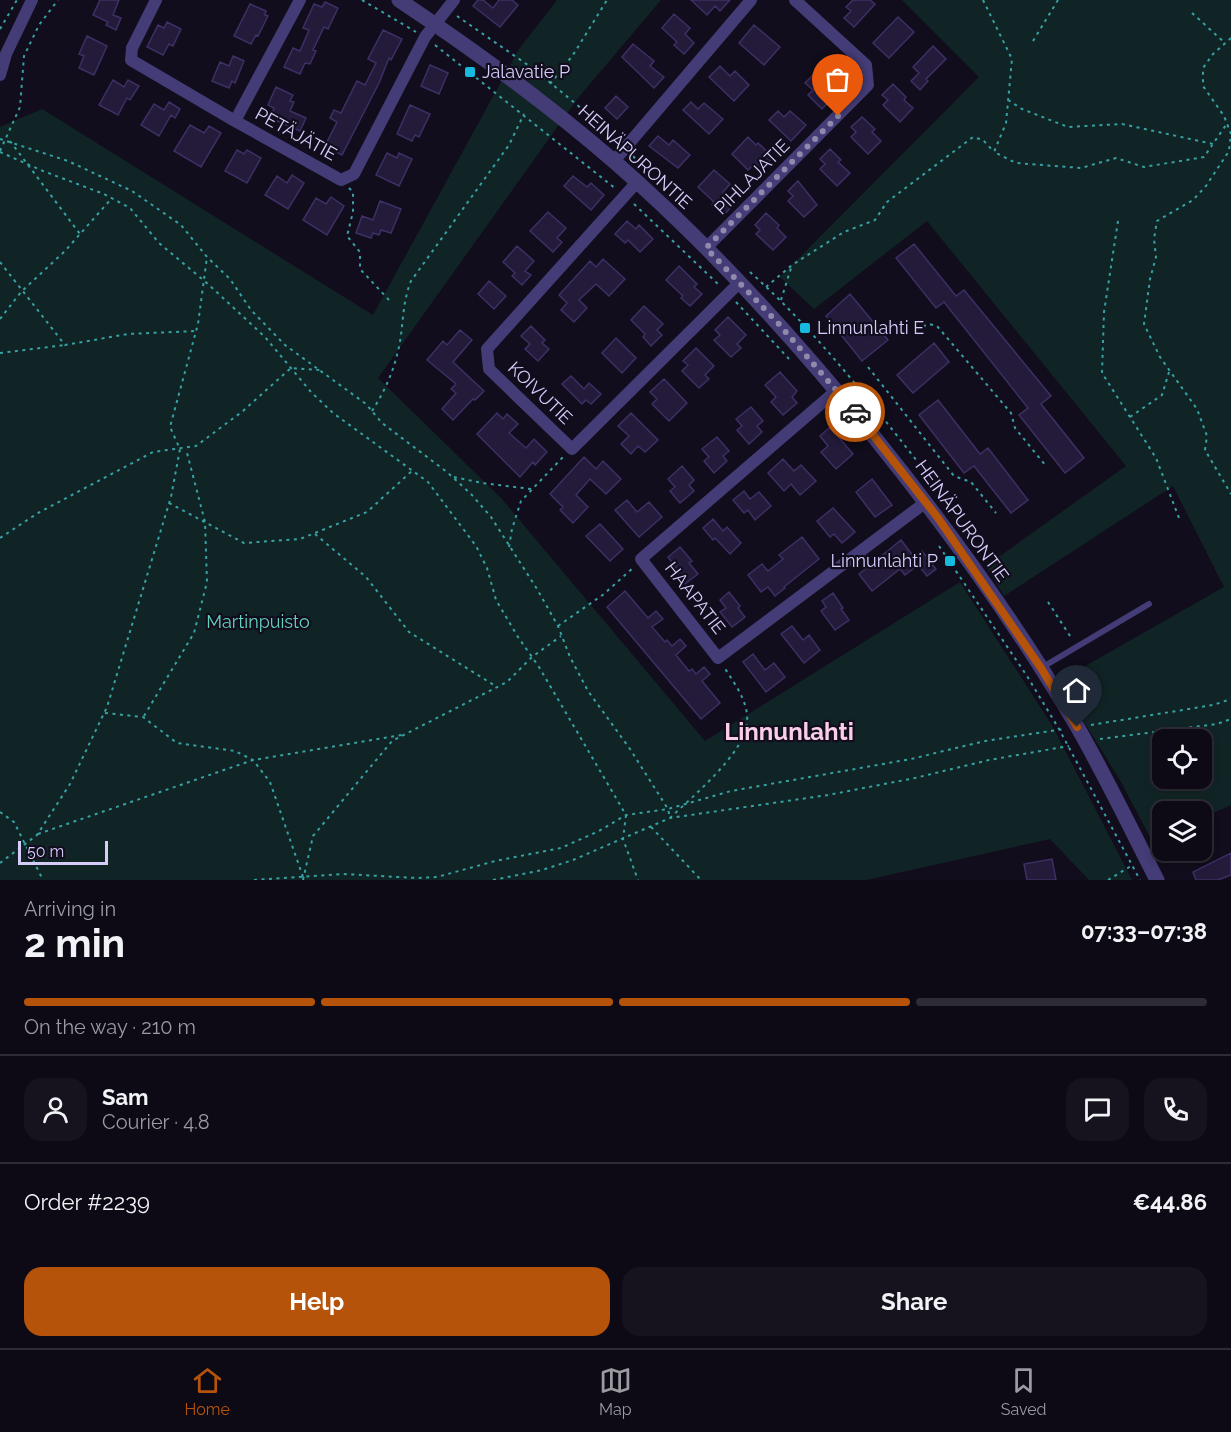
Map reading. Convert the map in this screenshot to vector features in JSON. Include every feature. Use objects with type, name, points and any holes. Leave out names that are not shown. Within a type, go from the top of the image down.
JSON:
[{"type":"street","points":[[0,75],[6,54],[32,0]]},
{"type":"street","name":"PETÄJÄTIE","points":[[156,0],[132,48],[131,60],[341,180],[354,174],[425,37],[454,0]]},
{"type":"street","points":[[235,121],[300,0]]},
{"type":"street","name":"HEINÄPURONTIE","points":[[399,0],[552,110],[614,161],[740,282],[837,390],[926,502],[1041,668],[1085,741],[1157,880]]},
{"type":"street","points":[[614,161],[751,0]]},
{"type":"street","name":"PIHLAJATIE","points":[[706,248],[868,85],[866,65],[795,0]]},
{"type":"street","name":"KOIVUTIE","points":[[637,182],[487,350],[489,369],[572,449],[740,282]]},
{"type":"street","name":"HAAPATIE","points":[[837,390],[641,559],[718,658],[926,502]]},
{"type":"lane","points":[[1041,668],[1149,604]]},
{"type":"path","points":[[0,29],[17,0]]},
{"type":"path","points":[[58,0],[39,25],[24,56],[20,106],[0,152],[112,198],[130,208],[159,243],[265,337],[310,392],[333,413],[428,482],[476,546],[487,568],[496,600],[626,815],[623,839],[638,880]]},
{"type":"path","points":[[362,0],[425,37],[625,196],[728,293],[796,366]]},
{"type":"path","points":[[550,84],[573,55],[607,0]]},
{"type":"path","points":[[983,0],[1012,59],[1006,123],[994,152]]},
{"type":"path","points":[[1033,41],[1058,0]]},
{"type":"path","points":[[1192,13],[1225,43]]},
{"type":"path","points":[[1231,38],[1213,54],[1203,68],[1203,86],[1224,116],[1231,134],[1229,151],[1206,186],[1193,200],[1157,221],[1154,239],[1156,257],[1150,279],[1144,324],[1160,357],[1197,409],[1207,436],[1205,450],[1231,494]]},
{"type":"path","points":[[1008,100],[1022,109],[1068,127],[1122,124],[1213,144]]},
{"type":"path","points":[[372,411],[383,395],[398,356],[406,293],[411,281],[509,145],[524,114]]},
{"type":"path","points":[[766,286],[792,265],[844,232],[875,220],[887,202],[973,137],[983,140],[994,152],[1016,163],[1081,168],[1116,158],[1144,167],[1204,157],[1227,124]]},
{"type":"path","points":[[0,139],[68,161],[132,191],[181,225],[230,279],[251,310],[285,345],[366,404],[382,423],[471,494],[491,517],[558,626],[570,657],[588,691],[630,749],[668,809],[670,818]]},
{"type":"path","points":[[10,141],[80,234]]},
{"type":"path","points":[[341,180],[353,192],[353,212],[347,236],[360,252],[360,270],[389,300]]},
{"type":"path","points":[[0,319],[21,292],[80,234],[112,198]]},
{"type":"path","points":[[1118,221],[1104,312],[1102,373],[1156,458],[1179,518]]},
{"type":"path","points":[[37,835],[70,784],[104,713],[169,503],[180,449],[170,427],[196,331],[207,256]]},
{"type":"path","points":[[0,262],[21,292],[65,345]]},
{"type":"path","points":[[781,300],[792,265]]},
{"type":"path","points":[[916,329],[929,324],[937,326],[1011,413],[1016,428],[1046,466]]},
{"type":"path","points":[[0,352],[65,345],[128,334],[196,331]]},
{"type":"path","points":[[868,367],[954,476],[971,482],[996,513]]},
{"type":"path","points":[[0,538],[38,513],[153,452],[196,446],[243,411],[291,368],[322,370]]},
{"type":"path","points":[[1130,417],[1162,395],[1169,370]]},
{"type":"path","points":[[143,717],[194,633],[207,582],[205,522],[186,449]]},
{"type":"path","points":[[509,547],[521,501],[572,449]]},
{"type":"path","points":[[169,503],[244,543],[300,539],[367,512],[413,470]]},
{"type":"path","points":[[451,476],[482,483],[532,489]]},
{"type":"path","points":[[314,533],[366,577],[409,632],[497,687]]},
{"type":"path","points":[[938,543],[1027,676],[1059,729],[1140,880]]},
{"type":"path","points":[[558,626],[604,594],[641,559]]},
{"type":"path","points":[[1048,602],[1077,647]]},
{"type":"path","points":[[303,879],[313,836],[392,741],[507,682],[532,657],[562,636]]},
{"type":"path","points":[[670,818],[738,750],[747,722],[745,705],[718,658]]},
{"type":"path","points":[[1091,725],[1213,705],[1231,699]]},
{"type":"path","points":[[104,713],[143,717],[177,743],[236,751],[253,759],[270,782],[303,879]]},
{"type":"path","points":[[494,880],[542,870],[573,860],[670,818],[828,795],[1085,741],[1217,724],[1231,719]]},
{"type":"path","points":[[254,880],[303,879],[343,874],[436,877],[495,861],[561,848],[599,831],[626,815],[683,806],[731,791],[910,759],[985,741],[1059,729]]},
{"type":"path","points":[[0,863],[37,835],[253,759],[402,735]]},
{"type":"path","points":[[0,812],[14,822],[44,880]]},
{"type":"path","points":[[651,826],[701,880]]},
{"type":"path","points":[[1108,880],[1132,866]]},
{"type":"green space","name":"Martinpuisto","points":[[557,0],[661,0],[578,98],[378,378],[501,498],[705,741],[960,582],[1053,727],[1132,880],[1089,880],[1050,839],[866,880],[0,880],[0,127],[42,109],[373,315],[519,49]]},
{"type":"green space","points":[[902,0],[1231,0],[1231,805],[1212,814],[1212,801],[1152,801],[1152,841],[1121,782],[1059,681],[1224,587],[1173,486],[1004,596],[986,566],[1126,466],[927,221],[814,309],[780,277],[979,77]]},
{"type":"building","points":[[100,0],[119,0],[113,15],[121,18],[116,30],[106,25],[108,22],[93,15]]},
{"type":"building","points":[[478,0],[483,0],[493,8],[499,0],[512,0],[518,5],[500,27],[473,6]]},
{"type":"building","points":[[691,0],[730,0],[720,11],[715,6],[707,15]]},
{"type":"building","points":[[853,0],[870,0],[875,4],[854,27],[844,18],[851,11],[846,7]]},
{"type":"building","points":[[325,2],[338,8],[328,29],[324,27],[313,50],[316,51],[310,64],[305,63],[300,74],[284,67],[293,48],[300,51],[309,30],[303,28],[314,4],[322,7]]},
{"type":"building","points":[[250,4],[266,11],[265,15],[268,16],[258,36],[256,35],[251,44],[234,36]]},
{"type":"building","points":[[674,14],[690,28],[685,34],[694,43],[684,54],[674,45],[677,42],[662,28]]},
{"type":"building","points":[[898,17],[914,32],[889,58],[873,43]]},
{"type":"building","points":[[167,22],[181,29],[173,46],[169,44],[163,55],[147,47],[158,25],[164,28]]},
{"type":"building","points":[[754,25],[780,47],[764,65],[739,43]]},
{"type":"building","points":[[383,30],[402,39],[391,60],[389,58],[379,83],[342,155],[325,146],[337,122],[330,118],[334,110],[341,113],[357,81],[365,85],[376,63],[368,59]]},
{"type":"building","points":[[87,36],[107,46],[94,75],[79,68],[84,56],[79,54]]},
{"type":"building","points":[[633,44],[654,61],[650,66],[664,77],[654,88],[622,57]]},
{"type":"building","points":[[933,46],[946,59],[926,79],[928,81],[920,90],[911,81],[919,73],[913,67]]},
{"type":"building","points":[[233,56],[244,61],[235,83],[232,81],[229,88],[212,81],[220,62],[229,66]]},
{"type":"building","points":[[430,65],[448,73],[439,94],[421,86]]},
{"type":"building","points":[[720,66],[730,76],[735,71],[749,85],[734,101],[709,77]]},
{"type":"building","points":[[816,72],[834,89],[832,91],[835,95],[822,109],[808,95],[813,90],[805,83]]},
{"type":"building","points":[[113,80],[124,87],[128,80],[139,86],[130,100],[127,98],[118,115],[99,105]]},
{"type":"building","points":[[893,84],[913,108],[900,122],[883,105],[888,100],[882,95]]},
{"type":"building","points":[[276,87],[293,95],[290,101],[294,102],[290,111],[306,118],[300,131],[270,118],[274,108],[268,105]]},
{"type":"building","points":[[616,96],[628,107],[617,119],[605,108]]},
{"type":"building","points":[[169,102],[180,109],[175,118],[171,115],[159,136],[141,125],[154,104],[164,110]]},
{"type":"building","points":[[691,102],[698,109],[704,103],[723,119],[709,134],[683,110]]},
{"type":"building","points":[[410,105],[430,114],[419,137],[415,135],[412,141],[397,134]]},
{"type":"building","points":[[778,111],[784,117],[790,111],[806,125],[791,141],[769,120]]},
{"type":"building","points":[[862,117],[875,129],[872,132],[881,141],[868,154],[851,137],[856,132],[851,127]]},
{"type":"building","points":[[190,125],[204,133],[209,126],[221,133],[201,167],[174,151]]},
{"type":"building","points":[[658,136],[669,145],[673,140],[690,155],[678,168],[649,146]]},
{"type":"building","points":[[748,137],[773,157],[762,169],[755,163],[748,170],[732,154]]},
{"type":"building","points":[[830,149],[841,160],[838,162],[850,173],[837,186],[820,169],[825,164],[820,159]]},
{"type":"building","points":[[237,150],[244,154],[247,150],[261,158],[247,183],[225,171]]},
{"type":"building","points":[[387,153],[397,158],[399,153],[412,159],[399,186],[376,175]]},
{"type":"building","points":[[714,170],[730,184],[723,192],[735,203],[723,216],[712,205],[714,202],[698,187]]},
{"type":"building","points":[[292,175],[304,183],[288,209],[265,195],[277,176],[287,183]]},
{"type":"building","points":[[573,176],[587,187],[591,183],[604,195],[591,210],[564,186]]},
{"type":"building","points":[[798,181],[817,205],[804,217],[788,201],[793,196],[788,191]]},
{"type":"building","points":[[331,197],[344,206],[327,235],[303,220],[316,198],[326,204]]},
{"type":"building","points":[[380,201],[401,209],[391,233],[381,230],[379,235],[373,233],[371,238],[356,233],[362,216],[373,220]]},
{"type":"building","points":[[548,212],[566,228],[557,238],[562,242],[553,252],[530,231]]},
{"type":"building","points":[[766,213],[779,225],[777,228],[786,237],[773,250],[756,234],[760,230],[755,225]]},
{"type":"building","points":[[627,221],[636,229],[639,225],[653,239],[640,252],[628,240],[625,243],[615,234]]},
{"type":"building","points":[[914,244],[956,296],[964,290],[1051,396],[1041,404],[1084,458],[1065,473],[1019,415],[1028,408],[944,302],[936,308],[896,258]]},
{"type":"building","points":[[517,246],[534,261],[525,271],[531,275],[522,285],[512,276],[515,273],[503,262]]},
{"type":"building","points":[[603,259],[625,279],[609,296],[596,284],[579,300],[587,308],[574,322],[561,310],[567,303],[559,295],[590,261],[596,267]]},
{"type":"building","points":[[679,266],[697,284],[694,287],[702,294],[690,306],[666,280]]},
{"type":"building","points":[[489,281],[506,296],[494,309],[478,294]]},
{"type":"building","points":[[850,294],[888,340],[862,361],[826,316]]},
{"type":"building","points":[[644,306],[663,324],[657,330],[662,335],[651,346],[643,337],[645,334],[631,320]]},
{"type":"building","points":[[728,317],[746,335],[737,344],[741,348],[731,357],[714,340],[720,335],[715,330]]},
{"type":"building","points":[[531,326],[545,340],[542,343],[549,349],[538,361],[525,349],[530,344],[521,336]]},
{"type":"building","points":[[460,330],[472,340],[453,362],[484,391],[453,420],[442,409],[456,393],[451,389],[456,384],[427,360],[443,341],[447,345]]},
{"type":"building","points":[[616,338],[636,358],[622,373],[602,353]]},
{"type":"building","points":[[934,343],[949,362],[913,393],[897,375]]},
{"type":"building","points":[[696,348],[714,366],[705,375],[709,379],[699,388],[682,371],[688,365],[683,361]]},
{"type":"building","points":[[780,372],[797,391],[792,397],[797,403],[783,415],[771,402],[776,397],[765,385]]},
{"type":"building","points":[[571,376],[584,389],[589,383],[601,394],[591,404],[586,400],[582,404],[562,384]]},
{"type":"building","points":[[664,379],[687,403],[669,421],[652,404],[657,399],[650,392]]},
{"type":"building","points":[[938,400],[980,454],[988,448],[1028,500],[1011,513],[974,466],[964,473],[919,415]]},
{"type":"building","points":[[751,407],[763,421],[757,426],[762,432],[749,444],[737,430],[742,426],[736,419]]},
{"type":"building","points":[[497,413],[503,419],[507,414],[518,424],[509,433],[526,448],[534,439],[547,452],[535,465],[533,462],[520,477],[477,434]]},
{"type":"building","points":[[631,413],[658,440],[645,452],[638,446],[631,454],[621,444],[629,436],[618,426]]},
{"type":"building","points":[[830,427],[853,454],[836,469],[821,452],[828,446],[820,436]]},
{"type":"building","points":[[717,437],[729,451],[723,456],[727,461],[714,473],[704,461],[709,457],[702,449]]},
{"type":"building","points":[[584,457],[596,469],[603,461],[621,479],[606,494],[590,479],[576,495],[588,507],[573,523],[560,510],[563,507],[550,494]]},
{"type":"building","points":[[783,459],[794,471],[801,465],[816,481],[800,495],[791,484],[784,491],[768,473]]},
{"type":"building","points":[[682,466],[694,480],[689,485],[694,491],[680,503],[670,491],[675,487],[668,479]]},
{"type":"building","points":[[872,479],[892,505],[875,517],[856,492]]},
{"type":"building","points":[[744,491],[750,499],[759,492],[771,506],[755,520],[748,510],[744,513],[733,500]]},
{"type":"building","points":[[627,500],[637,512],[649,502],[662,517],[639,537],[615,510]]},
{"type":"building","points":[[833,508],[855,532],[842,543],[834,534],[830,537],[817,521]]},
{"type":"building","points":[[713,519],[723,531],[727,527],[741,543],[730,554],[703,528]]},
{"type":"building","points":[[600,524],[623,549],[610,561],[586,536]]},
{"type":"building","points":[[802,537],[819,559],[775,596],[768,587],[761,592],[748,575],[762,564],[768,571],[783,559],[779,555]]},
{"type":"building","points":[[901,540],[914,557],[922,551],[936,569],[927,576],[918,565],[905,575],[900,569],[872,591],[859,574]]},
{"type":"building","points":[[680,547],[692,561],[689,563],[698,574],[685,584],[675,572],[678,570],[668,557]]},
{"type":"building","points":[[625,591],[648,618],[656,611],[663,619],[652,627],[665,642],[667,640],[672,646],[680,639],[686,646],[676,655],[689,671],[692,669],[696,674],[704,667],[710,674],[702,681],[720,703],[701,719],[607,607]]},
{"type":"building","points":[[729,592],[745,617],[732,627],[720,612],[726,608],[720,600]]},
{"type":"building","points":[[833,593],[849,620],[835,630],[821,611],[826,607],[822,601]]},
{"type":"building","points":[[792,626],[803,640],[809,635],[820,650],[804,663],[781,634]]},
{"type":"building","points":[[753,654],[765,670],[774,663],[785,677],[766,692],[743,662]]},
{"type":"building","points":[[1231,853],[1231,875],[1218,880],[1196,880],[1193,872]]},
{"type":"building","points":[[1052,859],[1056,880],[1027,880],[1024,864]]},
{"type":"way so far","points":[[838,116],[706,248],[778,323],[855,412]]},
{"type":"place","name":"Jalavatie P","points":[[470,72]]},
{"type":"place","name":"Linnunlahti E","points":[[805,328]]},
{"type":"place","name":"Linnunlahti P","points":[[950,561]]},
{"type":"district","name":"Linnunlahti","points":[[789,732]]},
{"type":"route","points":[[855,412],[938,518],[1041,668],[1077,727]]}]
